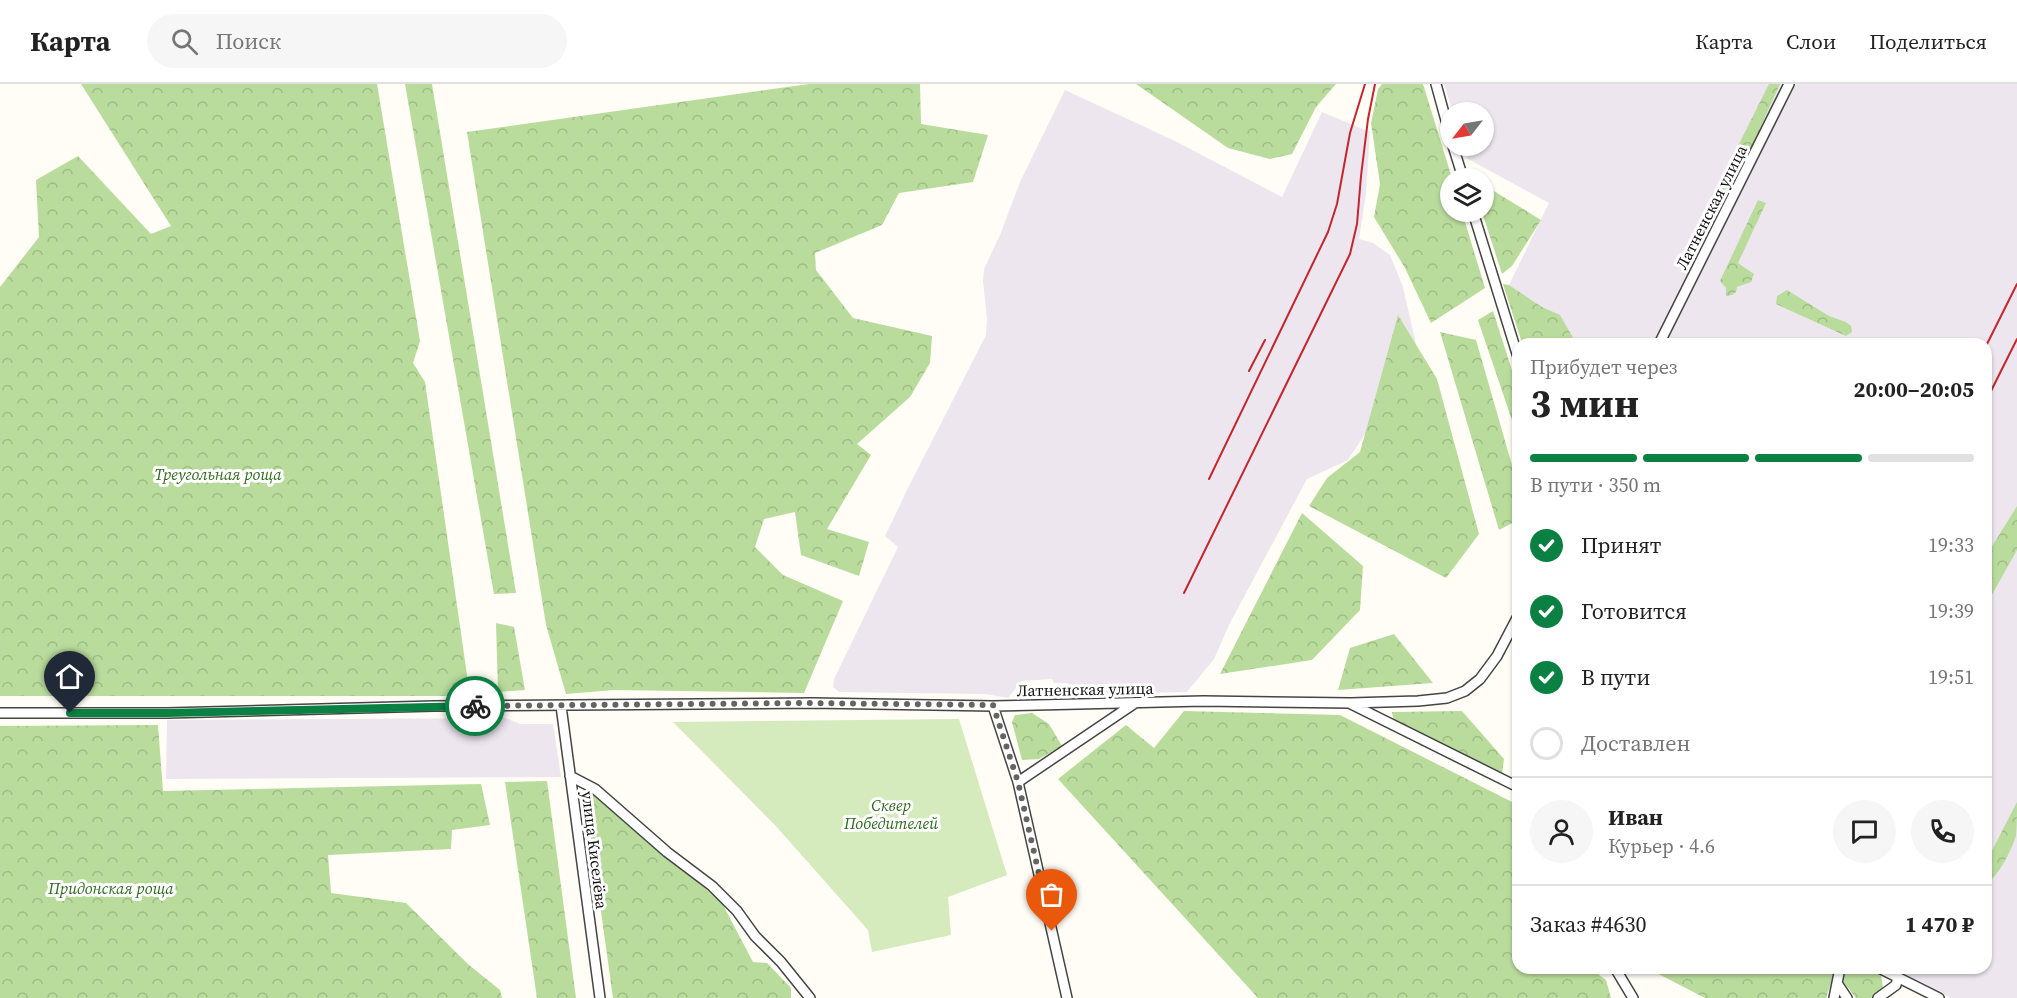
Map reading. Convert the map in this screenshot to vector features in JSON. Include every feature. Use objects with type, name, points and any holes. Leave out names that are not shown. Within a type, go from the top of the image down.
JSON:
[{"type":"street","points":[[1436,84],[1441,102]]},
{"type":"street","name":"Латненская улица","points":[[1662,338],[1789,84]]},
{"type":"street","points":[[1476,222],[1512,338]]},
{"type":"street","name":"Латненская улица","points":[[0,713],[167,713],[434,706],[804,703],[993,705],[1203,701],[1351,703],[1447,698],[1465,691],[1480,679],[1497,656],[1512,627]]},
{"type":"street","points":[[1018,782],[1135,703]]},
{"type":"street","points":[[1351,703],[1512,785]]},
{"type":"street","points":[[993,705],[1018,782],[1067,998]]},
{"type":"street","name":"улица Киселёва","points":[[561,706],[600,998]]},
{"type":"street","points":[[570,776],[595,789],[667,852],[712,886],[737,911],[755,936],[781,962],[810,998]]},
{"type":"street","points":[[1619,974],[1633,998]]},
{"type":"street","points":[[1834,998],[1839,974]]},
{"type":"street","points":[[1892,974],[1939,998]]},
{"type":"street","points":[[1878,998],[1896,985],[1898,977]]},
{"type":"street","points":[[1837,982],[1847,998]]},
{"type":"shaded area","points":[[1444,84],[2017,84],[2017,998],[1951,998],[1904,974],[1992,974],[1992,338],[1573,338],[1559,315],[1542,307],[1509,285],[1549,203],[1494,173],[1494,168],[1485,168],[1468,159],[1467,156],[1494,156],[1494,102],[1450,102]]},
{"type":"shaded area","points":[[1065,90],[1175,141],[1282,197],[1322,112],[1370,132],[1366,193],[1359,239],[1373,243],[1390,255],[1403,287],[1418,353],[1348,460],[1307,479],[1230,623],[1214,659],[1187,692],[1083,694],[1075,686],[1054,683],[1052,679],[1021,681],[1008,698],[985,694],[839,692],[833,687],[834,679],[898,547],[885,536],[986,335],[984,269],[1020,182]]},
{"type":"shaded area","points":[[506,718],[520,724],[553,724],[561,777],[166,779],[167,720]]},
{"type":"green space","name":"Треугольная роща","points":[[81,84],[377,84],[420,341],[413,363],[425,382],[470,696],[0,696],[0,287],[39,237],[36,180],[78,156],[151,234],[171,226]]},
{"type":"green space","points":[[405,84],[432,84],[516,593],[494,594]]},
{"type":"green space","points":[[809,84],[920,84],[921,124],[988,135],[973,182],[899,193],[882,225],[815,253],[816,270],[853,318],[932,336],[930,363],[910,397],[857,444],[871,455],[827,529],[869,542],[859,576],[801,555],[795,512],[764,519],[755,547],[783,575],[843,601],[804,693],[614,690],[566,694],[546,625],[467,132]]},
{"type":"green space","points":[[1136,84],[1336,84],[1316,107],[1292,154],[1270,159],[1228,148]]},
{"type":"green space","points":[[1382,84],[1423,84],[1440,139],[1440,156],[1445,156],[1449,168],[1440,168],[1440,222],[1465,222],[1485,288],[1431,323],[1405,268],[1374,217],[1380,184],[1371,123],[1378,89]]},
{"type":"green space","points":[[1769,84],[1780,84],[1726,203],[1713,212],[1724,174]]},
{"type":"green space","points":[[1494,191],[1541,220],[1512,266],[1502,274],[1485,222],[1494,222]]},
{"type":"green space","points":[[1758,200],[1766,203],[1738,263],[1754,274],[1751,282],[1737,287],[1736,292],[1726,296],[1726,288],[1720,281]]},
{"type":"green space","points":[[1503,284],[1509,285],[1542,307],[1560,315],[1573,338],[1520,338]]},
{"type":"green space","points":[[1787,290],[1829,316],[1846,322],[1851,326],[1852,332],[1846,336],[1776,304],[1777,296]]},
{"type":"green space","points":[[1493,311],[1512,370],[1512,420],[1478,320]]},
{"type":"green space","points":[[1398,315],[1437,379],[1479,534],[1446,578],[1309,506],[1327,478],[1360,452]]},
{"type":"green space","points":[[1440,332],[1476,340],[1512,465],[1512,523],[1499,530]]},
{"type":"green space","points":[[2017,506],[2017,550],[1992,595],[1992,546]]},
{"type":"green space","points":[[1302,513],[1363,566],[1360,610],[1312,660],[1220,674]]},
{"type":"green space","points":[[496,623],[514,627],[525,690],[498,692]]},
{"type":"green space","points":[[1394,634],[1433,683],[1338,690],[1350,648]]},
{"type":"green space","points":[[1184,711],[1340,715],[1512,802],[1512,974],[1598,974],[1606,980],[1611,998],[1258,998],[1058,779],[1126,725],[1154,748]]},
{"type":"green space","points":[[1462,711],[1504,759],[1502,774],[1394,723],[1392,712]]},
{"type":"green space","points":[[1032,713],[1049,724],[1062,746],[1039,759],[1022,760],[1012,722],[1015,715]]},
{"type":"green space","name":"Сквер Победителей","points":[[959,719],[1007,875],[948,897],[951,935],[872,952],[868,930],[774,824],[673,722]]},
{"type":"green space","name":"Придонская роща","points":[[158,725],[163,791],[481,784],[490,825],[452,830],[451,849],[328,855],[331,893],[406,903],[469,965],[500,990],[502,998],[0,998],[0,726]]},
{"type":"green space","points":[[547,781],[576,998],[537,998],[505,782]]},
{"type":"green space","points":[[594,793],[722,903],[753,962],[767,963],[791,988],[791,998],[613,998],[585,796]]},
{"type":"green space","points":[[2017,802],[2016,836],[2008,855],[1992,880],[1992,850]]},
{"type":"green space","points":[[1659,974],[1834,974],[1826,998],[1705,998]]},
{"type":"green space","points":[[1843,974],[1879,974],[1881,975],[1883,988],[1871,998],[1856,998],[1842,980]]},
{"type":"railway","points":[[1209,479],[1328,232],[1337,204],[1350,133],[1365,84]]},
{"type":"railway","points":[[1184,593],[1350,254],[1357,224],[1368,119],[1375,84]]},
{"type":"railway","points":[[1990,338],[2017,284]]},
{"type":"railway","points":[[1992,389],[2017,339]]},
{"type":"railway","points":[[1249,371],[1265,340]]},
{"type":"way so far","points":[[475,706],[804,703],[993,705],[1018,782],[1052,931]]},
{"type":"route","points":[[70,713],[475,706]]}]
